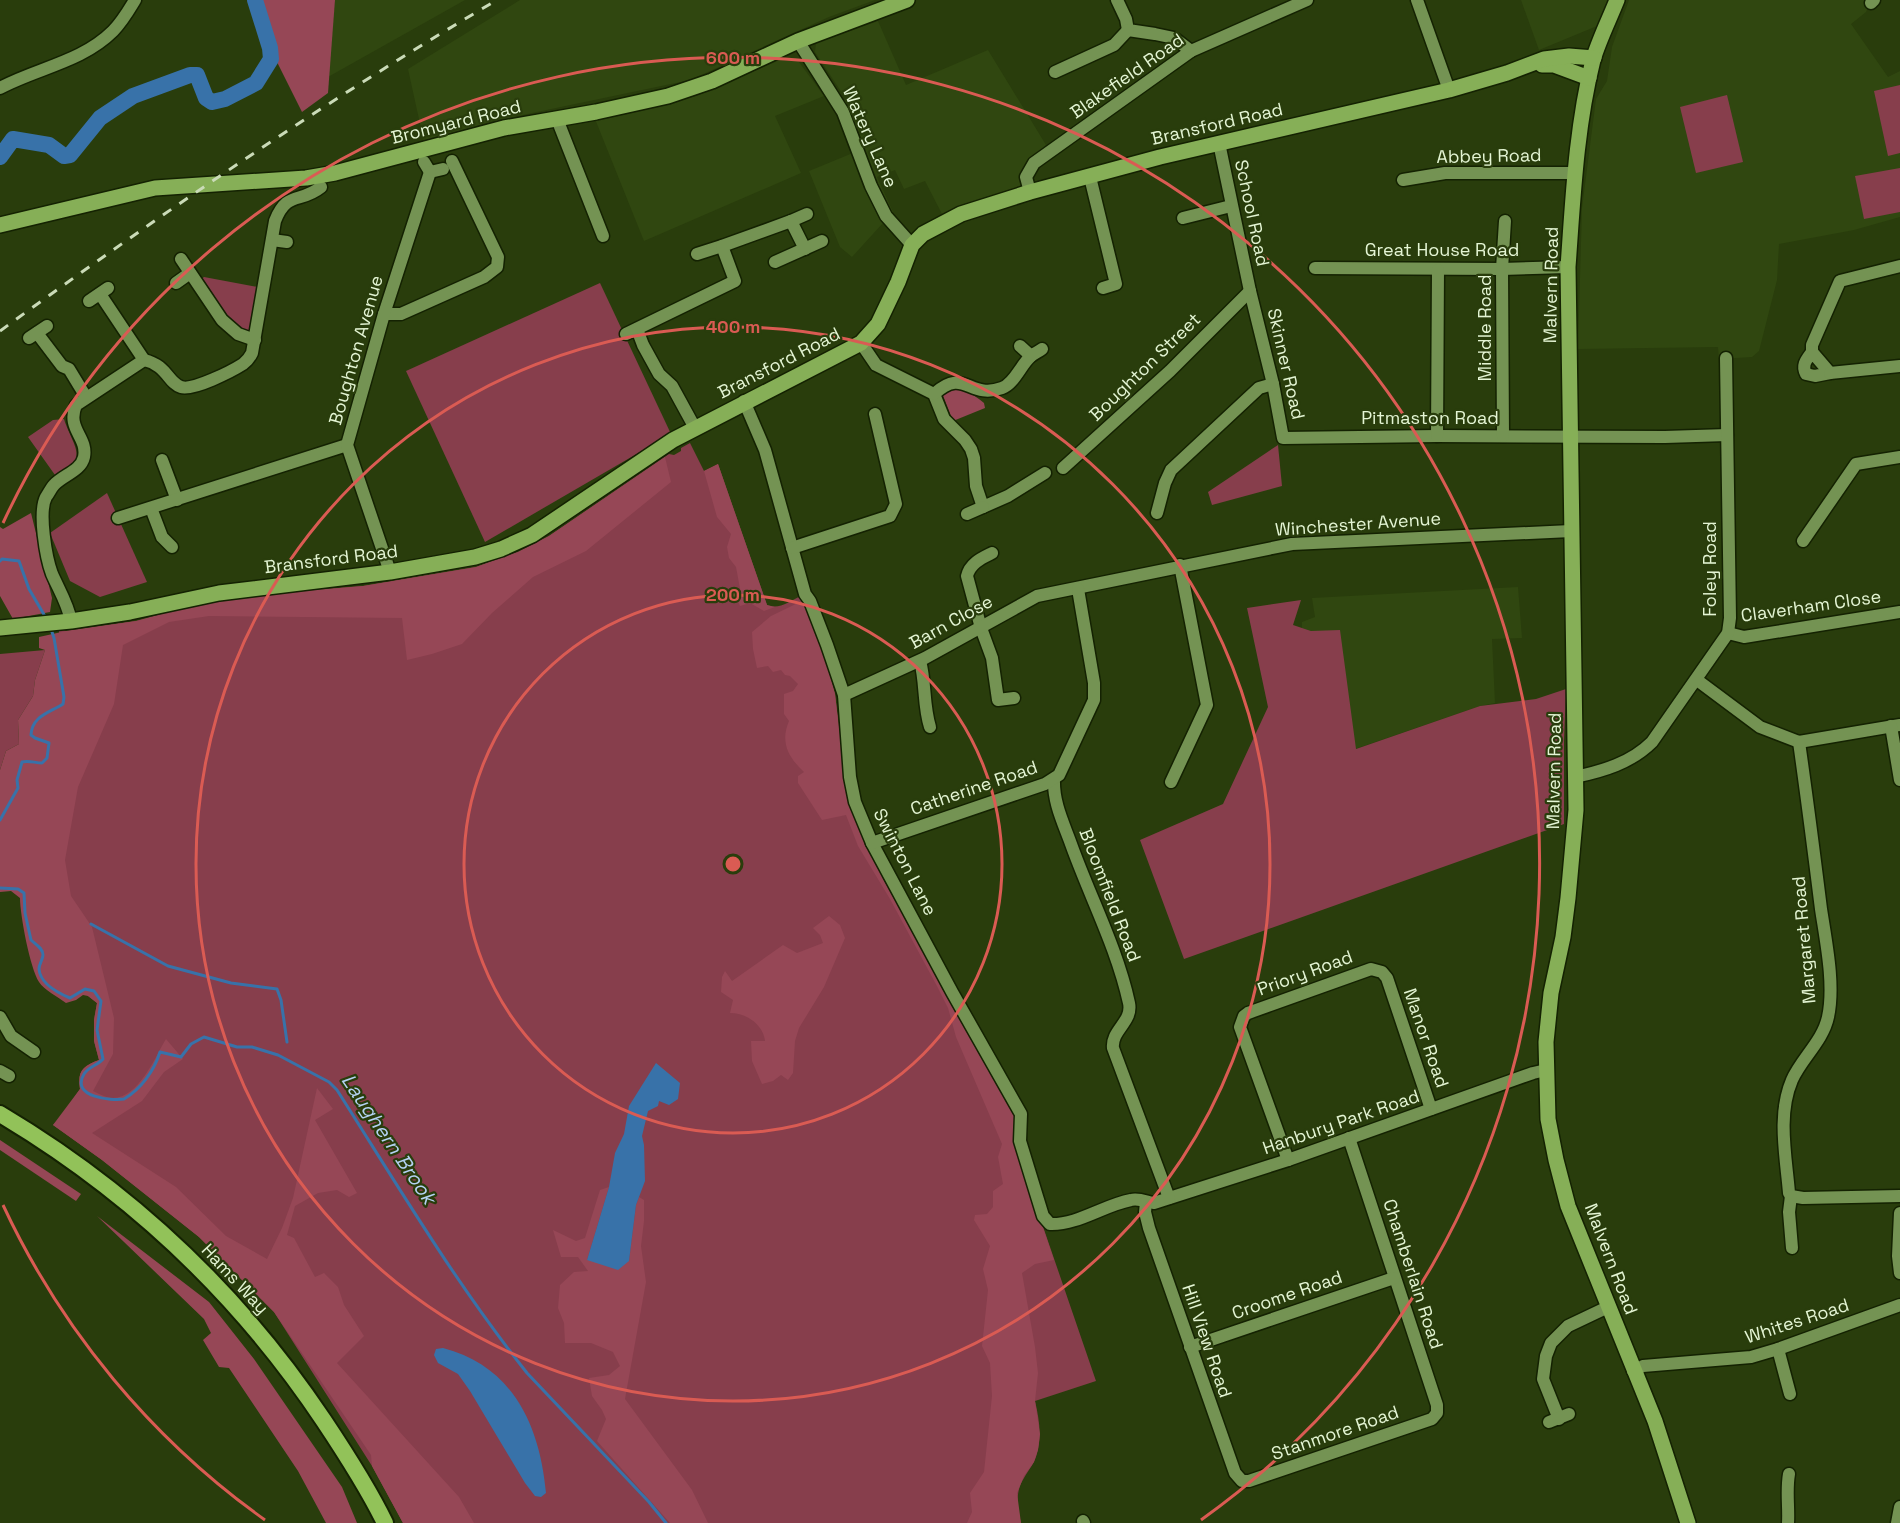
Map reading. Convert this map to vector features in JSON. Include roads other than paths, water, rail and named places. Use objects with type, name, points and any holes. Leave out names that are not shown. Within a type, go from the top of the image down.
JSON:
[{"type":"highway","name":"Hams Way","points":[[0,1114],[44,1140],[126,1201],[206,1273],[255,1328],[305,1392],[339,1444],[385,1523]]},
{"type":"main road","name":"Bromyard Road","points":[[0,225],[155,188],[306,178],[323,182],[504,128],[632,105],[694,88],[798,42],[907,0]]},
{"type":"main road","name":"Malvern Road","points":[[1617,0],[1594,58],[1583,107],[1568,267],[1576,810],[1568,898],[1551,993],[1546,1042],[1548,1119],[1568,1206],[1668,1457],[1688,1523]]},
{"type":"main road","name":"Bransford Road","points":[[0,628],[65,622],[130,612],[219,593],[390,572],[475,557],[501,549],[532,535],[673,440],[744,401],[861,343],[878,324],[898,282],[912,244],[923,234],[961,214],[1030,192],[1219,143],[1449,90],[1545,59],[1594,58]]},
{"type":"main road","name":"Bransford Road","points":[[1530,65],[1554,65],[1589,78]]},
{"type":"street","points":[[0,88],[14,80],[75,57],[97,44],[113,31],[135,0]]},
{"type":"street","points":[[1116,0],[1126,19],[1128,30]]},
{"type":"street","name":"Blakefield Road","points":[[1030,192],[1026,177],[1034,163],[1191,51],[1307,0]]},
{"type":"street","points":[[1417,0],[1449,90]]},
{"type":"street","points":[[1128,30],[1174,38],[1191,51]]},
{"type":"street","points":[[1055,72],[1114,45],[1128,30]]},
{"type":"street","name":"Watery Lane","points":[[798,42],[843,112],[867,176],[886,216],[912,244]]},
{"type":"street","points":[[557,119],[603,236]]},
{"type":"street","name":"School Road","points":[[1219,143],[1250,291]]},
{"type":"street","name":"Boughton Avenue","points":[[384,314],[401,314],[484,277],[497,267],[498,257],[450,162],[427,167],[384,314],[347,445],[390,572]]},
{"type":"street","name":"Abbey Road","points":[[1403,180],[1445,173],[1576,172]]},
{"type":"street","points":[[1090,177],[1116,284],[1103,288]]},
{"type":"street","points":[[99,294],[144,360],[153,362],[162,368],[178,386],[194,387],[244,363],[252,353],[280,208],[287,202],[309,195],[323,182]]},
{"type":"street","points":[[1183,218],[1231,206]]},
{"type":"street","points":[[697,254],[807,214]]},
{"type":"street","points":[[791,221],[805,249]]},
{"type":"street","name":"Middle Road","points":[[1503,436],[1505,221]]},
{"type":"street","points":[[272,240],[287,242]]},
{"type":"street","points":[[775,262],[822,241]]},
{"type":"street","points":[[694,428],[672,386],[658,374],[643,345],[632,331],[735,281],[722,246]]},
{"type":"street","points":[[181,259],[222,320],[238,334],[255,340]]},
{"type":"street","points":[[1899,370],[1830,372],[1815,376],[1806,374],[1803,369],[1840,281],[1900,266]]},
{"type":"street","name":"Great House Road","points":[[1315,268],[1437,270],[1568,267]]},
{"type":"street","points":[[1437,270],[1437,436]]},
{"type":"street","points":[[176,283],[190,273]]},
{"type":"street","name":"Skinner Road","points":[[1250,291],[1273,384],[1283,438],[1291,438]]},
{"type":"street","name":"Boughton Street","points":[[1063,468],[1170,371],[1250,291]]},
{"type":"street","points":[[38,332],[62,366],[69,369],[86,397]]},
{"type":"street","points":[[861,343],[876,365],[934,394],[944,419],[970,448],[974,458],[976,486],[983,507]]},
{"type":"street","points":[[1020,346],[1030,356]]},
{"type":"street","points":[[934,394],[952,381],[981,392],[1006,387],[1030,356],[1042,349]]},
{"type":"street","points":[[1812,352],[1830,372]]},
{"type":"street","name":"Foley Road","points":[[1575,777],[1606,770],[1641,753],[1652,742],[1728,633],[1730,618],[1726,358]]},
{"type":"street","points":[[65,622],[68,606],[51,572],[41,516],[43,502],[55,484],[80,466],[83,461],[84,447],[72,421],[76,405],[144,360]]},
{"type":"street","points":[[1157,513],[1171,470],[1259,388],[1273,384]]},
{"type":"street","name":"Swinton Lane","points":[[744,401],[765,450],[805,594],[810,601],[827,645],[844,695],[854,794],[872,843],[1021,1114],[1020,1141],[1043,1216],[1050,1224],[1058,1224],[1132,1199],[1146,1202]]},
{"type":"street","points":[[792,548],[890,516],[896,504],[875,414]]},
{"type":"street","name":"Pitmaston Road","points":[[1291,438],[1727,435]]},
{"type":"street","points":[[118,518],[347,445]]},
{"type":"street","points":[[1803,541],[1856,464],[1900,457]]},
{"type":"street","points":[[162,460],[177,500]]},
{"type":"street","points":[[967,514],[1008,496],[1040,476],[1027,468]]},
{"type":"street","points":[[151,508],[162,537],[172,547]]},
{"type":"street","name":"Winchester Avenue","points":[[1078,589],[1292,544],[1571,531]]},
{"type":"street","points":[[992,553],[977,561],[968,571],[967,576],[992,658],[999,700],[1014,698]]},
{"type":"street","points":[[1171,782],[1207,705],[1180,566]]},
{"type":"street","points":[[1054,779],[1063,768],[1094,700],[1094,683],[1078,589]]},
{"type":"street","name":"Barn Close","points":[[844,695],[920,661],[1037,596],[1078,589]]},
{"type":"street","name":"Claverham Close","points":[[1728,633],[1744,637],[1900,612]]},
{"type":"street","points":[[920,661],[925,710],[930,727]]},
{"type":"street","points":[[1696,680],[1760,727],[1799,742],[1896,726],[1900,780]]},
{"type":"street","name":"Margaret Road","points":[[1792,1248],[1789,1212],[1797,1197],[1789,1193],[1784,1122],[1786,1099],[1792,1079],[1828,1019],[1830,997],[1827,950],[1799,742]]},
{"type":"street","name":"Catherine Road","points":[[872,843],[1046,784],[1054,779]]},
{"type":"street","name":"Bloomfield Road","points":[[1054,779],[1053,795],[1116,958],[1130,1005],[1130,1014],[1112,1041],[1113,1048],[1169,1198]]},
{"type":"street","name":"Priory Road","points":[[1288,1160],[1240,1027],[1244,1016],[1371,969],[1382,972],[1386,978]]},
{"type":"street","name":"Manor Road","points":[[1386,978],[1431,1109]]},
{"type":"street","points":[[0,1017],[11,1036],[34,1052]]},
{"type":"street","name":"Hanbury Park Road","points":[[1146,1202],[1154,1203],[1288,1160],[1546,1070]]},
{"type":"street","name":"Chamberlain Road","points":[[1349,1138],[1437,1405],[1437,1413],[1431,1419]]},
{"type":"street","points":[[1797,1197],[1900,1196]]},
{"type":"street","name":"Hill View Road","points":[[1146,1202],[1144,1212],[1149,1228],[1235,1473],[1242,1481],[1249,1481]]},
{"type":"street","points":[[1900,1213],[1898,1256],[1900,1273]]},
{"type":"street","name":"Croome Road","points":[[1190,1347],[1395,1278]]},
{"type":"street","name":"Whites Road","points":[[1634,1371],[1643,1366],[1751,1357],[1900,1305]]},
{"type":"street","points":[[1559,1418],[1543,1379],[1546,1356],[1551,1343],[1568,1326],[1608,1307]]},
{"type":"street","points":[[1778,1349],[1790,1394]]},
{"type":"street","name":"Stanmore Road","points":[[1249,1481],[1431,1419]]},
{"type":"street","points":[[1788,1523],[1789,1474]]},
{"type":"street","points":[[1897,1523],[1900,1507]]},
{"type":"water","points":[[656,1063],[680,1083],[678,1099],[669,1105],[659,1101],[658,1106],[648,1111],[642,1136],[645,1181],[636,1205],[629,1261],[618,1270],[587,1260],[609,1187],[615,1153],[624,1134],[629,1106]]},
{"type":"water","points":[[443,1348],[467,1357],[488,1369],[505,1384],[518,1402],[529,1422],[543,1468],[546,1493],[541,1497],[535,1496],[525,1483],[458,1374],[438,1363],[434,1355],[436,1349]]},
{"type":"waterway","name":"Laughern Brook","points":[[0,157],[13,139],[49,145],[64,156],[70,155],[100,118],[133,96],[190,75],[197,75],[206,98],[212,102],[225,99],[256,83],[271,59],[270,48],[255,0]]},
{"type":"waterway","name":"Laughern Brook","points":[[0,561],[2,559],[19,561],[29,589],[46,618]]},
{"type":"waterway","name":"Laughern Brook","points":[[0,820],[18,788],[17,780],[22,762],[42,763],[47,758],[49,743],[31,735],[34,723],[63,704],[64,697],[51,629]]},
{"type":"waterway","name":"Laughern Brook","points":[[0,888],[18,889],[24,893],[25,913],[31,940],[43,953],[39,969],[46,983],[70,998],[85,989],[94,991],[101,1001],[97,1030],[103,1059],[84,1074],[81,1082],[87,1093],[102,1098],[124,1099],[146,1079],[160,1052],[181,1057],[191,1044],[204,1037],[237,1047],[252,1047],[278,1055],[329,1082],[337,1090],[452,1270],[501,1339],[527,1373],[649,1502],[666,1523]]},
{"type":"waterway","points":[[91,924],[168,966],[231,983],[277,989],[281,1000],[287,1042]]},
{"type":"railway","points":[[0,331],[121,244],[307,118],[497,0]]}]
